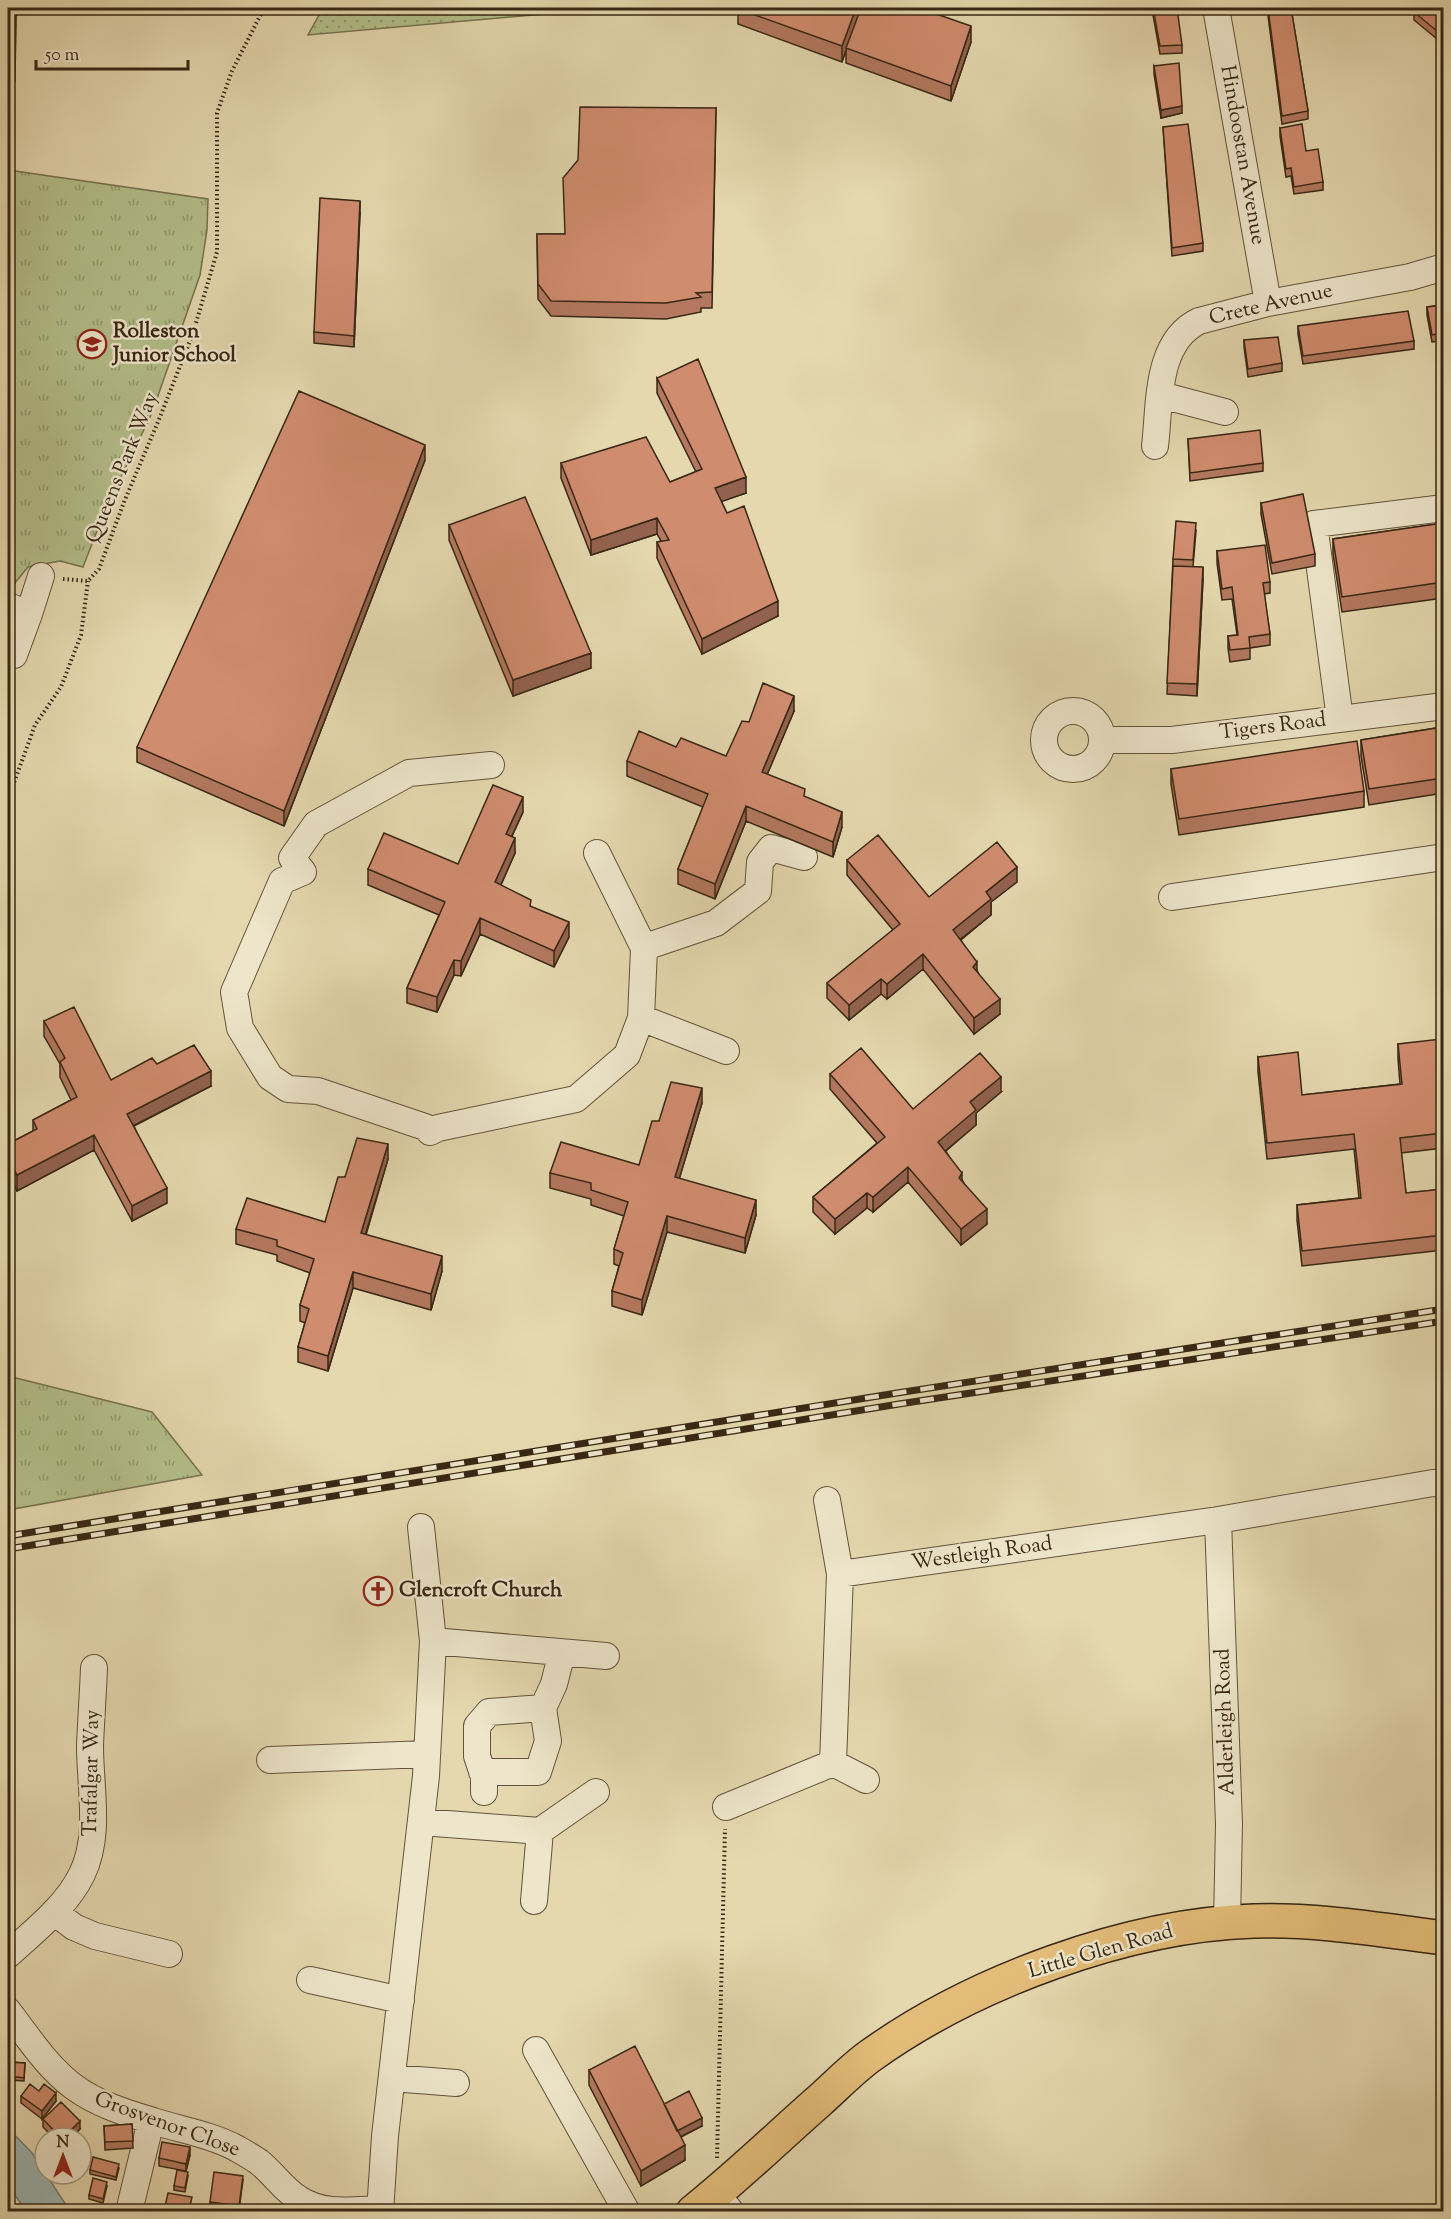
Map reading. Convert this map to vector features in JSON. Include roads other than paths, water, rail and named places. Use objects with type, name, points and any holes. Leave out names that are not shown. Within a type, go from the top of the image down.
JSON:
[{"type":"main road","name":"Little Glen Road","points":[[713,2205],[868,2057],[950,2007],[1019,1975],[1084,1952],[1141,1938],[1227,1923],[1271,1921],[1314,1923],[1443,1938]]},
{"type":"street","name":"Hindoostan Avenue","points":[[1216,8],[1268,303]]},
{"type":"street","name":"Crete Avenue","points":[[1155,446],[1168,355],[1189,326],[1199,321],[1268,303],[1410,277],[1443,267]]},
{"type":"street","points":[[1161,395],[1225,412]]},
{"type":"street","points":[[1340,719],[1314,525],[1443,508]]},
{"type":"street","points":[[14,655],[18,610],[41,576]]},
{"type":"street","name":"Tigers Road","points":[[1102,740],[1172,740],[1443,706]]},
{"type":"street","points":[[491,765],[409,773],[316,824],[292,858],[303,872],[282,880],[234,992],[240,1028],[270,1077],[288,1089],[318,1091],[425,1127],[430,1132],[438,1128],[576,1100],[627,1055],[641,1018],[644,949],[716,923],[758,891],[760,862],[771,848],[804,857]]},
{"type":"street","points":[[597,853],[642,944],[651,945]]},
{"type":"street","points":[[1172,897],[1443,857]]},
{"type":"street","points":[[641,1018],[726,1051]]},
{"type":"street","name":"Westleigh Road","points":[[840,1574],[1218,1520],[1434,1484]]},
{"type":"street","points":[[827,1500],[840,1574],[833,1763]]},
{"type":"street","name":"Alderleigh Road","points":[[1218,1520],[1229,1824],[1227,1923]]},
{"type":"street","points":[[380,2210],[427,1754],[433,1641],[421,1527]]},
{"type":"street","points":[[433,1641],[606,1656]]},
{"type":"street","points":[[543,1707],[489,1712],[477,1726],[477,1756],[483,1782],[538,1772],[548,1741],[543,1707],[554,1684],[562,1652]]},
{"type":"street","name":"Trafalgar Way","points":[[8,1955],[54,1912],[74,1888],[83,1872],[92,1840],[90,1746],[94,1668]]},
{"type":"street","points":[[270,1760],[427,1754]]},
{"type":"street","points":[[833,1763],[866,1780]]},
{"type":"street","points":[[726,1808],[833,1763]]},
{"type":"street","points":[[421,1822],[540,1831],[596,1792]]},
{"type":"street","points":[[534,1901],[540,1831]]},
{"type":"street","points":[[54,1912],[74,1927],[95,1936],[169,1954]]},
{"type":"street","points":[[310,1980],[401,2000]]},
{"type":"street","name":"Grosvenor Close","points":[[8,2012],[47,2062],[74,2087],[103,2104],[151,2121],[190,2130],[237,2148],[259,2162],[298,2199],[316,2207],[341,2211],[380,2210]]},
{"type":"street","points":[[536,2050],[627,2211]]},
{"type":"street","points":[[392,2078],[456,2083]]},
{"type":"street","points":[[130,2203],[151,2121]]},
{"type":"water","points":[[8,2128],[33,2155],[33,2186],[54,2186],[70,2211],[26,2211],[8,2185]]},
{"type":"railway","points":[[8,1536],[897,1393],[1444,1309]]},
{"type":"railway","points":[[8,1549],[899,1404],[1444,1321]]},
{"type":"place","name":"Rolleston Junior School","points":[[92,344]]},
{"type":"place","name":"Glencroft Church","points":[[378,1591]]}]
